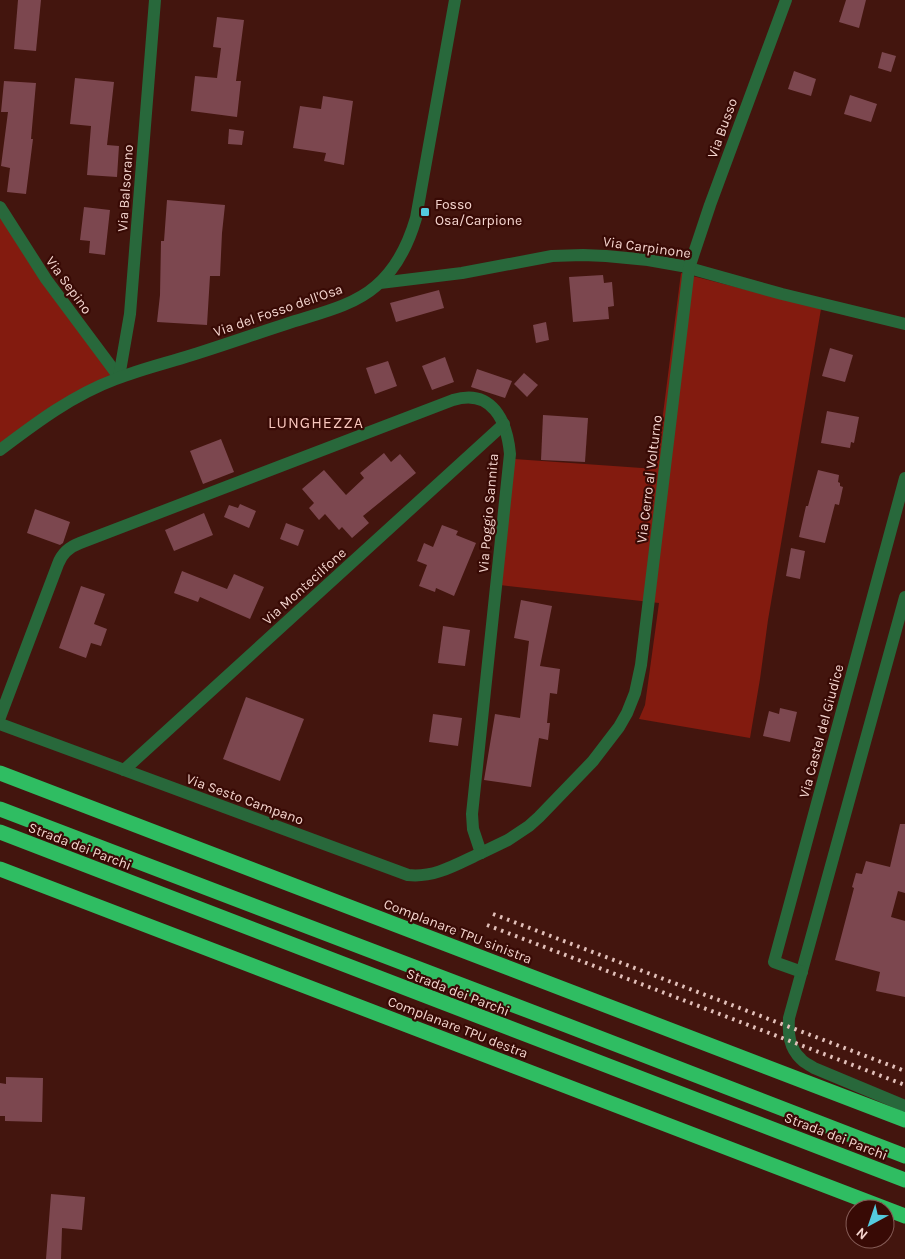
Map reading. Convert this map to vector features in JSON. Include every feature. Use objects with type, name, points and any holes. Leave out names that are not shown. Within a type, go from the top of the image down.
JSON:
[{"type":"highway","name":"Complanare TPU sinistra","points":[[0,773],[905,1120]]},
{"type":"highway","name":"Strada dei Parchi","points":[[0,809],[905,1156]]},
{"type":"highway","name":"Strada dei Parchi","points":[[0,832],[905,1180]]},
{"type":"highway","name":"Complanare TPU destra","points":[[0,869],[905,1216]]},
{"type":"street","name":"Via Balsorano","points":[[119,377],[127,336],[131,299],[155,0]]},
{"type":"street","name":"Via del Fosso dell'Osa","points":[[0,450],[63,404],[119,377],[328,310],[356,299],[380,283],[404,250],[416,218],[455,0]]},
{"type":"street","name":"Via Busso","points":[[689,268],[710,205],[786,0]]},
{"type":"street","name":"Via Sepino","points":[[0,207],[29,254],[119,377]]},
{"type":"street","name":"Via Carpinone","points":[[380,283],[462,273],[530,259],[562,255],[589,255],[664,262],[782,294],[905,324]]},
{"type":"street","name":"Via Cerro al Volturno","points":[[481,853],[515,836],[529,826],[588,767],[619,727],[635,693],[641,665],[689,268]]},
{"type":"street","name":"Via Poggio Sannita","points":[[0,717],[58,564],[68,548],[458,399],[471,398],[487,403],[499,415],[504,424],[509,446],[509,470],[472,817],[474,834],[481,853]]},
{"type":"street","name":"Via Montecilfone","points":[[124,770],[504,424]]},
{"type":"street","name":"Via Castel del Giudice","points":[[802,972],[774,962],[905,478]]},
{"type":"street","points":[[905,598],[789,1018],[788,1032],[792,1046],[800,1059],[814,1068],[905,1106]]},
{"type":"street","name":"Via Sesto Campano","points":[[0,724],[408,875],[423,876],[437,873],[481,853]]},
{"type":"shaded area","points":[[0,202],[119,377],[0,450]]},
{"type":"shaded area","points":[[681,273],[821,309],[768,620],[750,738],[639,719],[645,705],[659,603],[500,585],[514,459],[656,469]]},
{"type":"building","points":[[18,0],[41,0],[36,51],[14,49]]},
{"type":"building","points":[[846,0],[866,0],[859,28],[839,22]]},
{"type":"building","points":[[217,17],[244,20],[236,81],[241,81],[237,117],[191,111],[195,76],[217,78],[221,48],[213,47]]},
{"type":"building","points":[[882,52],[896,56],[891,72],[878,68]]},
{"type":"building","points":[[794,71],[816,79],[811,96],[788,89]]},
{"type":"building","points":[[75,78],[114,82],[107,145],[119,146],[117,177],[87,175],[91,126],[70,124]]},
{"type":"building","points":[[4,81],[36,83],[31,139],[33,139],[26,194],[7,192],[10,168],[1,166],[8,112],[1,112]]},
{"type":"building","points":[[850,95],[877,104],[871,122],[844,114]]},
{"type":"building","points":[[323,96],[353,101],[344,165],[324,161],[326,153],[293,148],[300,106],[321,109]]},
{"type":"building","points":[[229,129],[244,131],[242,145],[228,144]]},
{"type":"building","points":[[167,200],[225,205],[220,276],[210,276],[207,325],[157,322],[160,295],[161,241],[164,241]]},
{"type":"building","points":[[84,207],[110,210],[105,255],[89,253],[90,241],[80,240]]},
{"type":"building","points":[[603,275],[604,283],[612,282],[614,306],[608,307],[609,319],[573,322],[569,277]]},
{"type":"building","points":[[439,290],[444,308],[396,322],[390,303]]},
{"type":"building","points":[[546,322],[549,340],[536,343],[533,325]]},
{"type":"building","points":[[830,348],[853,355],[845,382],[822,376]]},
{"type":"building","points":[[445,357],[454,382],[432,390],[422,366]]},
{"type":"building","points":[[388,361],[397,386],[375,394],[366,368]]},
{"type":"building","points":[[477,369],[512,381],[505,398],[471,387]]},
{"type":"building","points":[[524,373],[538,385],[527,397],[514,384]]},
{"type":"building","points":[[827,411],[859,417],[854,443],[851,442],[850,448],[821,443]]},
{"type":"building","points":[[543,415],[588,418],[585,462],[541,460]]},
{"type":"building","points":[[221,439],[234,472],[203,484],[190,451]]},
{"type":"building","points":[[384,453],[391,462],[400,454],[416,473],[363,516],[369,523],[352,538],[342,527],[339,530],[325,514],[319,520],[309,508],[314,503],[302,489],[324,470],[346,495],[364,478],[360,473]]},
{"type":"building","points":[[818,470],[839,475],[838,482],[843,487],[839,505],[835,504],[825,543],[799,537],[806,506],[808,506]]},
{"type":"building","points":[[240,504],[256,511],[249,528],[224,517],[229,505],[238,508]]},
{"type":"building","points":[[35,509],[70,522],[63,543],[60,545],[27,533]]},
{"type":"building","points":[[204,513],[213,535],[174,551],[165,530]]},
{"type":"building","points":[[286,523],[304,530],[298,546],[280,539]]},
{"type":"building","points":[[442,525],[458,531],[456,535],[476,543],[454,596],[436,588],[435,592],[419,586],[427,565],[417,561],[424,543],[433,547]]},
{"type":"building","points":[[791,548],[805,551],[800,579],[786,576]]},
{"type":"building","points":[[182,571],[227,589],[234,574],[264,587],[250,619],[200,597],[198,602],[174,593]]},
{"type":"building","points":[[81,586],[105,594],[94,624],[107,629],[101,646],[91,643],[86,658],[59,648]]},
{"type":"building","points":[[521,600],[552,606],[540,666],[560,669],[557,694],[550,693],[547,723],[550,723],[548,740],[539,738],[531,787],[484,780],[495,714],[520,718],[529,641],[514,638]]},
{"type":"building","points":[[443,626],[470,630],[465,666],[438,663]]},
{"type":"building","points":[[246,697],[304,719],[280,781],[223,759]]},
{"type":"building","points":[[780,708],[797,712],[790,742],[763,736],[769,711],[779,714]]},
{"type":"building","points":[[433,714],[462,718],[458,746],[429,742]]},
{"type":"building","points":[[900,824],[905,824],[905,893],[898,891],[891,917],[905,921],[905,997],[876,991],[880,972],[835,960],[854,888],[852,887],[856,873],[862,874],[866,861],[890,867]]},
{"type":"building","points":[[6,1077],[43,1078],[42,1122],[5,1121],[5,1116],[0,1116],[0,1083],[6,1084]]},
{"type":"building","points":[[51,1194],[85,1197],[82,1230],[62,1228],[61,1259],[46,1259]]},
{"type":"railway","points":[[493,914],[905,1071]]},
{"type":"railway","points":[[487,925],[905,1085]]},
{"type":"place","name":"Fosso Osa/Carpione","points":[[425,212]]},
{"type":"district","name":"LUNGHEZZA","points":[[316,422]]}]
